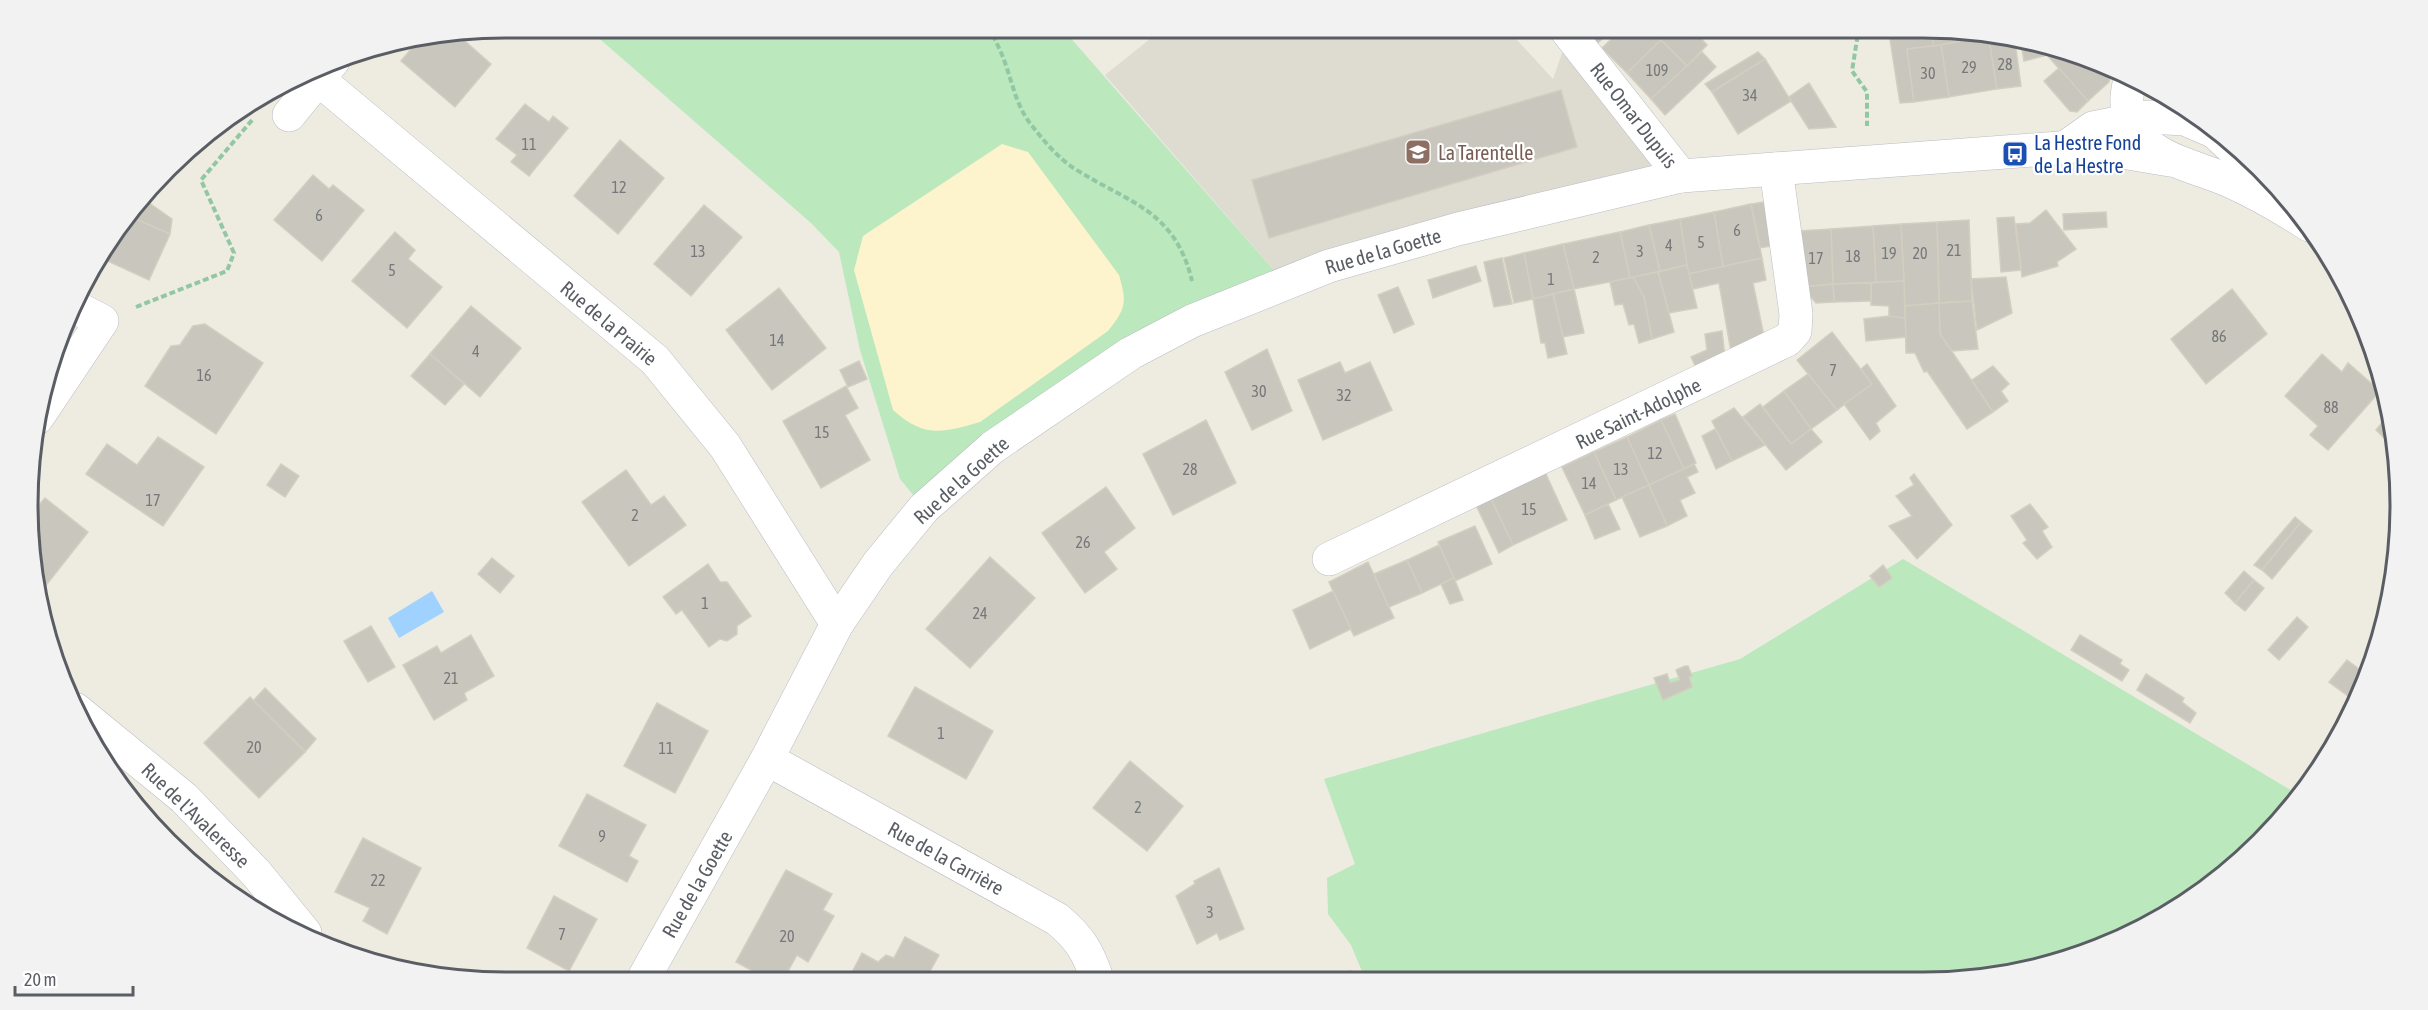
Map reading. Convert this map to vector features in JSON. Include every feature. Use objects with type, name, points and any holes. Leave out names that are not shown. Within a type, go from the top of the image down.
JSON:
[{"type":"street","name":"Rue Omar Dupuis","points":[[1573,38],[1681,176]]},
{"type":"street","name":"Rue de la Prairie","points":[[328,72],[655,360],[725,446],[837,624]]},
{"type":"street","points":[[289,115],[321,76]]},
{"type":"street","points":[[1681,176],[2061,150],[2103,139],[2141,118],[2186,118]]},
{"type":"street","points":[[2103,139],[2141,118]]},
{"type":"street","points":[[2141,118],[2287,212]]},
{"type":"street","name":"Rue Saint-Adolphe","points":[[1329,559],[1787,340],[1795,331],[1796,314],[1776,169]]},
{"type":"street","name":"Rue de la Goette","points":[[647,972],[767,759],[837,624],[878,564],[924,508],[993,447],[1131,353],[1192,321],[1329,266],[1458,230],[1681,176]]},
{"type":"street","points":[[49,400],[102,321],[80,310]]},
{"type":"street","name":"Rue de l'Avaleresse","points":[[91,722],[184,798],[256,873],[297,924]]},
{"type":"street","name":"Rue de la Carrière","points":[[767,759],[1057,919],[1075,935],[1089,954],[1095,972]]},
{"type":"path","points":[[994,38],[1004,60],[1020,110],[1033,127],[1073,168],[1143,206],[1174,235],[1189,266],[1195,292],[1192,321]]},
{"type":"path","points":[[1857,38],[1852,71],[1867,92],[1869,100],[1865,163]]},
{"type":"path","points":[[102,321],[227,271],[234,253],[201,180],[258,113],[289,115]]},
{"type":"shaded area","name":"La Tarentelle","points":[[1151,38],[1515,38],[1553,79],[1567,38],[1573,38],[1681,176],[1285,283],[1105,75]]},
{"type":"green space","points":[[599,38],[1071,38],[1285,283],[1242,300],[924,508],[900,479],[860,350],[839,252],[811,223]]},
{"type":"green space","points":[[1903,559],[2293,791],[2254,836],[2208,876],[2183,894],[2157,910],[2102,937],[2044,957],[2014,964],[1984,969],[1923,972],[1362,972],[1351,945],[1328,914],[1327,878],[1355,864],[1324,779],[1740,659]]},
{"type":"sand","points":[[1002,144],[1028,152],[1119,275],[1124,299],[1122,311],[1108,331],[980,422],[955,429],[934,431],[924,429],[904,419],[893,410],[854,270],[863,236]]},
{"type":"water","points":[[432,591],[444,612],[399,638],[388,618]]},
{"type":"building","points":[[1584,38],[1603,38],[1593,47]]},
{"type":"building","points":[[1612,38],[1659,38],[1661,40],[1627,73],[1602,48]]},
{"type":"building","points":[[1664,38],[1688,38],[1690,40],[1701,38],[1707,45],[1687,66],[1661,40]]},
{"type":"building","points":[[1890,38],[1933,38],[1934,46],[1907,49],[1914,102],[1900,103]]},
{"type":"building","points":[[1933,38],[1967,40],[1934,46]]},
{"type":"building","points":[[463,40],[491,64],[455,107],[401,61],[414,46]]},
{"type":"building","points":[[1661,40],[1687,66],[1651,99],[1627,73]]},
{"type":"building","points":[[1967,40],[1990,42],[1997,89],[1949,97],[1941,45]]},
{"type":"building","points":[[1990,42],[2016,46],[2021,86],[1997,89]]},
{"type":"building","points":[[1941,45],[1949,97],[1914,102],[1907,49]]},
{"type":"building","points":[[2022,48],[2048,54],[2047,55],[2024,61]]},
{"type":"building","points":[[1702,52],[1716,67],[1665,115],[1651,99]]},
{"type":"building","points":[[1758,52],[1765,59],[1712,92],[1705,84]]},
{"type":"building","points":[[2047,55],[2102,73],[2110,77],[2109,82],[2088,101]]},
{"type":"building","points":[[1765,59],[1791,101],[1738,134],[1712,92]]},
{"type":"building","points":[[2059,68],[2088,101],[2077,112],[2070,111],[2044,81]]},
{"type":"building","points":[[1809,83],[1836,127],[1809,129],[1791,101],[1789,97]]},
{"type":"building","points":[[1561,90],[1577,147],[1269,238],[1252,180]]},
{"type":"building","points":[[525,104],[549,122],[553,116],[568,128],[529,176],[511,162],[517,155],[496,139]]},
{"type":"building","points":[[620,140],[664,178],[618,234],[574,196]]},
{"type":"building","points":[[313,175],[329,189],[333,185],[364,210],[322,261],[274,220]]},
{"type":"building","points":[[1769,201],[1777,245],[1760,248],[1751,204]]},
{"type":"building","points":[[149,203],[172,219],[170,234],[135,219]]},
{"type":"building","points":[[1751,204],[1762,258],[1723,267],[1714,212]]},
{"type":"building","points":[[704,205],[742,237],[691,296],[654,264]]},
{"type":"building","points":[[2046,210],[2076,249],[2057,262],[2058,266],[2022,277],[2016,224],[2030,223]]},
{"type":"building","points":[[1714,212],[1723,267],[1688,274],[1680,219]]},
{"type":"building","points":[[2106,212],[2107,227],[2064,230],[2063,214]]},
{"type":"building","points":[[2014,217],[2021,270],[2001,272],[1997,218]]},
{"type":"building","points":[[135,219],[170,234],[149,280],[106,260]]},
{"type":"building","points":[[1680,219],[1687,265],[1660,271],[1649,225]]},
{"type":"building","points":[[1969,220],[1972,301],[1939,303],[1937,222]]},
{"type":"building","points":[[1937,222],[1939,303],[1905,306],[1901,224]]},
{"type":"building","points":[[1901,224],[1904,281],[1876,282],[1873,226]]},
{"type":"building","points":[[1649,225],[1660,271],[1630,278],[1620,232]]},
{"type":"building","points":[[1873,226],[1876,282],[1833,284],[1831,229]]},
{"type":"building","points":[[1831,229],[1833,284],[1802,287],[1799,231]]},
{"type":"building","points":[[395,232],[415,250],[408,259],[442,287],[407,328],[352,281]]},
{"type":"building","points":[[1620,232],[1630,278],[1574,289],[1563,244]]},
{"type":"building","points":[[1563,244],[1574,289],[1533,299],[1524,253]]},
{"type":"building","points":[[1524,253],[1533,299],[1514,303],[1504,258]]},
{"type":"building","points":[[1502,258],[1512,304],[1494,307],[1484,262]]},
{"type":"building","points":[[1762,258],[1766,280],[1753,283],[1766,346],[1733,363],[1719,283],[1693,289],[1688,274]]},
{"type":"building","points":[[1687,265],[1697,308],[1669,313],[1658,272]]},
{"type":"building","points":[[1476,266],[1481,281],[1433,298],[1428,280]]},
{"type":"building","points":[[1658,272],[1674,332],[1652,339],[1644,297],[1633,277]]},
{"type":"building","points":[[1633,277],[1644,297],[1652,339],[1639,343],[1634,324],[1629,325],[1623,304],[1615,305],[1610,282]]},
{"type":"building","points":[[2006,277],[2012,313],[1977,330],[1971,279]]},
{"type":"building","points":[[1904,281],[1905,318],[1889,318],[1889,306],[1871,305],[1871,283]]},
{"type":"building","points":[[1871,283],[1871,301],[1834,302],[1833,284]]},
{"type":"building","points":[[1833,284],[1834,302],[1816,303],[1802,287]]},
{"type":"building","points":[[1398,287],[1414,324],[1394,333],[1378,295]]},
{"type":"building","points":[[779,288],[826,348],[772,390],[726,330]]},
{"type":"building","points":[[1574,289],[1584,333],[1563,337],[1553,294]]},
{"type":"building","points":[[2232,289],[2267,334],[2206,384],[2171,339]]},
{"type":"building","points":[[1553,294],[1567,354],[1548,358],[1545,343],[1541,343],[1533,299]]},
{"type":"building","points":[[1972,301],[1978,349],[1952,351],[1940,334],[1939,303]]},
{"type":"building","points":[[1939,303],[1940,334],[1993,412],[1967,429],[1927,371],[1924,372],[1915,353],[1906,353],[1905,306]]},
{"type":"building","points":[[471,306],[521,348],[480,397],[430,354]]},
{"type":"building","points":[[1889,316],[1905,318],[1906,337],[1866,341],[1864,319]]},
{"type":"building","points":[[205,324],[263,363],[216,434],[145,386],[171,346],[180,345],[193,326]]},
{"type":"building","points":[[1722,331],[1726,366],[1701,378],[1691,357],[1707,350],[1705,334]]},
{"type":"building","points":[[1832,332],[1872,384],[1837,410],[1797,360]]},
{"type":"building","points":[[1267,349],[1292,411],[1252,430],[1225,372]]},
{"type":"building","points":[[430,354],[464,384],[445,405],[411,376]]},
{"type":"building","points":[[2322,354],[2342,372],[2348,363],[2376,387],[2377,394],[2328,450],[2310,435],[2318,426],[2285,396]]},
{"type":"building","points":[[859,361],[867,379],[848,387],[840,370]]},
{"type":"building","points":[[1340,362],[1345,373],[1370,362],[1392,410],[1323,440],[1298,380]]},
{"type":"building","points":[[1867,364],[1896,406],[1876,423],[1880,431],[1870,440],[1844,404],[1872,384],[1861,369]]},
{"type":"building","points":[[1993,366],[2009,384],[2001,391],[2008,401],[1993,412],[1972,380]]},
{"type":"building","points":[[1808,374],[1837,410],[1811,429],[1784,391]]},
{"type":"building","points":[[846,386],[858,408],[845,415],[870,460],[821,488],[783,421]]},
{"type":"building","points":[[1784,391],[1811,429],[1791,444],[1763,407]]},
{"type":"building","points":[[1760,404],[1791,444],[1811,429],[1822,442],[1786,470],[1743,417]]},
{"type":"building","points":[[1734,408],[1765,445],[1732,461],[1712,421]]},
{"type":"building","points":[[1675,414],[1696,463],[1684,469],[1661,420]]},
{"type":"building","points":[[1206,420],[1236,483],[1173,515],[1143,454]]},
{"type":"building","points":[[1661,420],[1684,469],[1649,485],[1627,437]]},
{"type":"building","points":[[2383,421],[2386,440],[2376,430]]},
{"type":"building","points":[[1715,429],[1732,461],[1716,469],[1702,436]]},
{"type":"building","points":[[158,437],[204,467],[163,526],[86,474],[107,444],[137,465]]},
{"type":"building","points":[[1627,437],[1649,485],[1616,500],[1594,452]]},
{"type":"building","points":[[1594,452],[1616,500],[1585,515],[1562,467]]},
{"type":"building","points":[[281,464],[299,476],[285,497],[267,485]]},
{"type":"building","points":[[1694,464],[1698,472],[1687,477],[1695,493],[1680,500],[1687,516],[1667,526],[1649,485]]},
{"type":"building","points":[[626,470],[651,505],[664,496],[686,525],[629,566],[582,502]]},
{"type":"building","points":[[1545,472],[1567,520],[1513,545],[1491,499]]},
{"type":"building","points":[[1914,474],[1952,525],[1917,559],[1889,526],[1912,516],[1896,496],[1914,485],[1910,478]]},
{"type":"building","points":[[1649,485],[1667,526],[1640,537],[1622,497]]},
{"type":"building","points":[[1106,487],[1135,528],[1104,552],[1117,569],[1085,593],[1042,533]]},
{"type":"building","points":[[45,498],[88,532],[45,587],[41,566],[38,506]]},
{"type":"building","points":[[1491,499],[1513,545],[1499,553],[1475,503]]},
{"type":"building","points":[[1608,504],[1620,529],[1595,539],[1585,515]]},
{"type":"building","points":[[2030,504],[2048,527],[2042,531],[2052,547],[2037,559],[2023,543],[2027,540],[2011,516]]},
{"type":"building","points":[[2295,517],[2301,522],[2262,570],[2254,565]]},
{"type":"building","points":[[2301,522],[2312,531],[2272,579],[2262,570]]},
{"type":"building","points":[[1475,526],[1492,564],[1455,581],[1438,542]]},
{"type":"building","points":[[1439,545],[1454,578],[1422,593],[1407,560]]},
{"type":"building","points":[[990,557],[1035,598],[970,668],[926,629]]},
{"type":"building","points":[[492,558],[514,576],[500,593],[478,574]]},
{"type":"building","points":[[1407,560],[1422,593],[1389,607],[1374,574]]},
{"type":"building","points":[[1368,562],[1394,618],[1354,636],[1329,582]]},
{"type":"building","points":[[708,564],[720,582],[727,582],[751,616],[737,626],[737,634],[727,641],[720,639],[709,647],[682,610],[676,614],[663,597]]},
{"type":"building","points":[[1883,565],[1892,578],[1879,587],[1870,576]]},
{"type":"building","points":[[2244,571],[2254,580],[2235,603],[2225,593]]},
{"type":"building","points":[[1454,578],[1463,600],[1450,604],[1441,584]]},
{"type":"building","points":[[2254,580],[2264,588],[2245,611],[2235,603]]},
{"type":"building","points":[[1333,591],[1351,629],[1310,649],[1293,610]]},
{"type":"building","points":[[2297,617],[2308,627],[2279,660],[2268,650]]},
{"type":"building","points":[[371,626],[395,667],[368,682],[344,641]]},
{"type":"building","points":[[471,635],[494,676],[464,693],[467,700],[434,720],[403,665],[437,646],[441,653]]},
{"type":"building","points":[[2080,635],[2122,660],[2120,664],[2129,670],[2122,681],[2071,650]]},
{"type":"building","points":[[2347,660],[2360,670],[2349,697],[2329,682]]},
{"type":"building","points":[[1688,666],[1692,676],[1689,677],[1692,687],[1663,700],[1654,678],[1667,674],[1670,683],[1680,680],[1676,670]]},
{"type":"building","points":[[2146,674],[2184,698],[2182,702],[2196,713],[2190,723],[2137,690]]},
{"type":"building","points":[[915,687],[993,731],[966,779],[888,736]]},
{"type":"building","points":[[265,688],[316,739],[305,752],[253,701]]},
{"type":"building","points":[[250,697],[305,752],[259,798],[204,743]]},
{"type":"building","points":[[657,703],[708,731],[675,793],[624,766]]},
{"type":"building","points":[[1130,761],[1183,806],[1147,851],[1093,808]]},
{"type":"building","points":[[587,794],[646,825],[629,856],[638,861],[627,882],[559,846]]},
{"type":"building","points":[[363,838],[421,868],[387,934],[363,921],[370,908],[335,892]]},
{"type":"building","points":[[1219,868],[1244,929],[1220,940],[1217,933],[1197,944],[1176,896],[1195,884],[1194,881]]},
{"type":"building","points":[[786,870],[832,894],[823,910],[834,916],[808,962],[797,955],[788,972],[754,972],[736,962]]},
{"type":"building","points":[[554,896],[597,919],[569,971],[527,948]]},
{"type":"building","points":[[905,937],[939,955],[930,972],[852,972],[862,953],[878,962],[886,955],[894,958]]},
{"type":"place","name":"La Tarentelle","points":[[1418,152]]},
{"type":"place","name":"La Hestre Fond de La Hestre","points":[[2015,154]]}]
